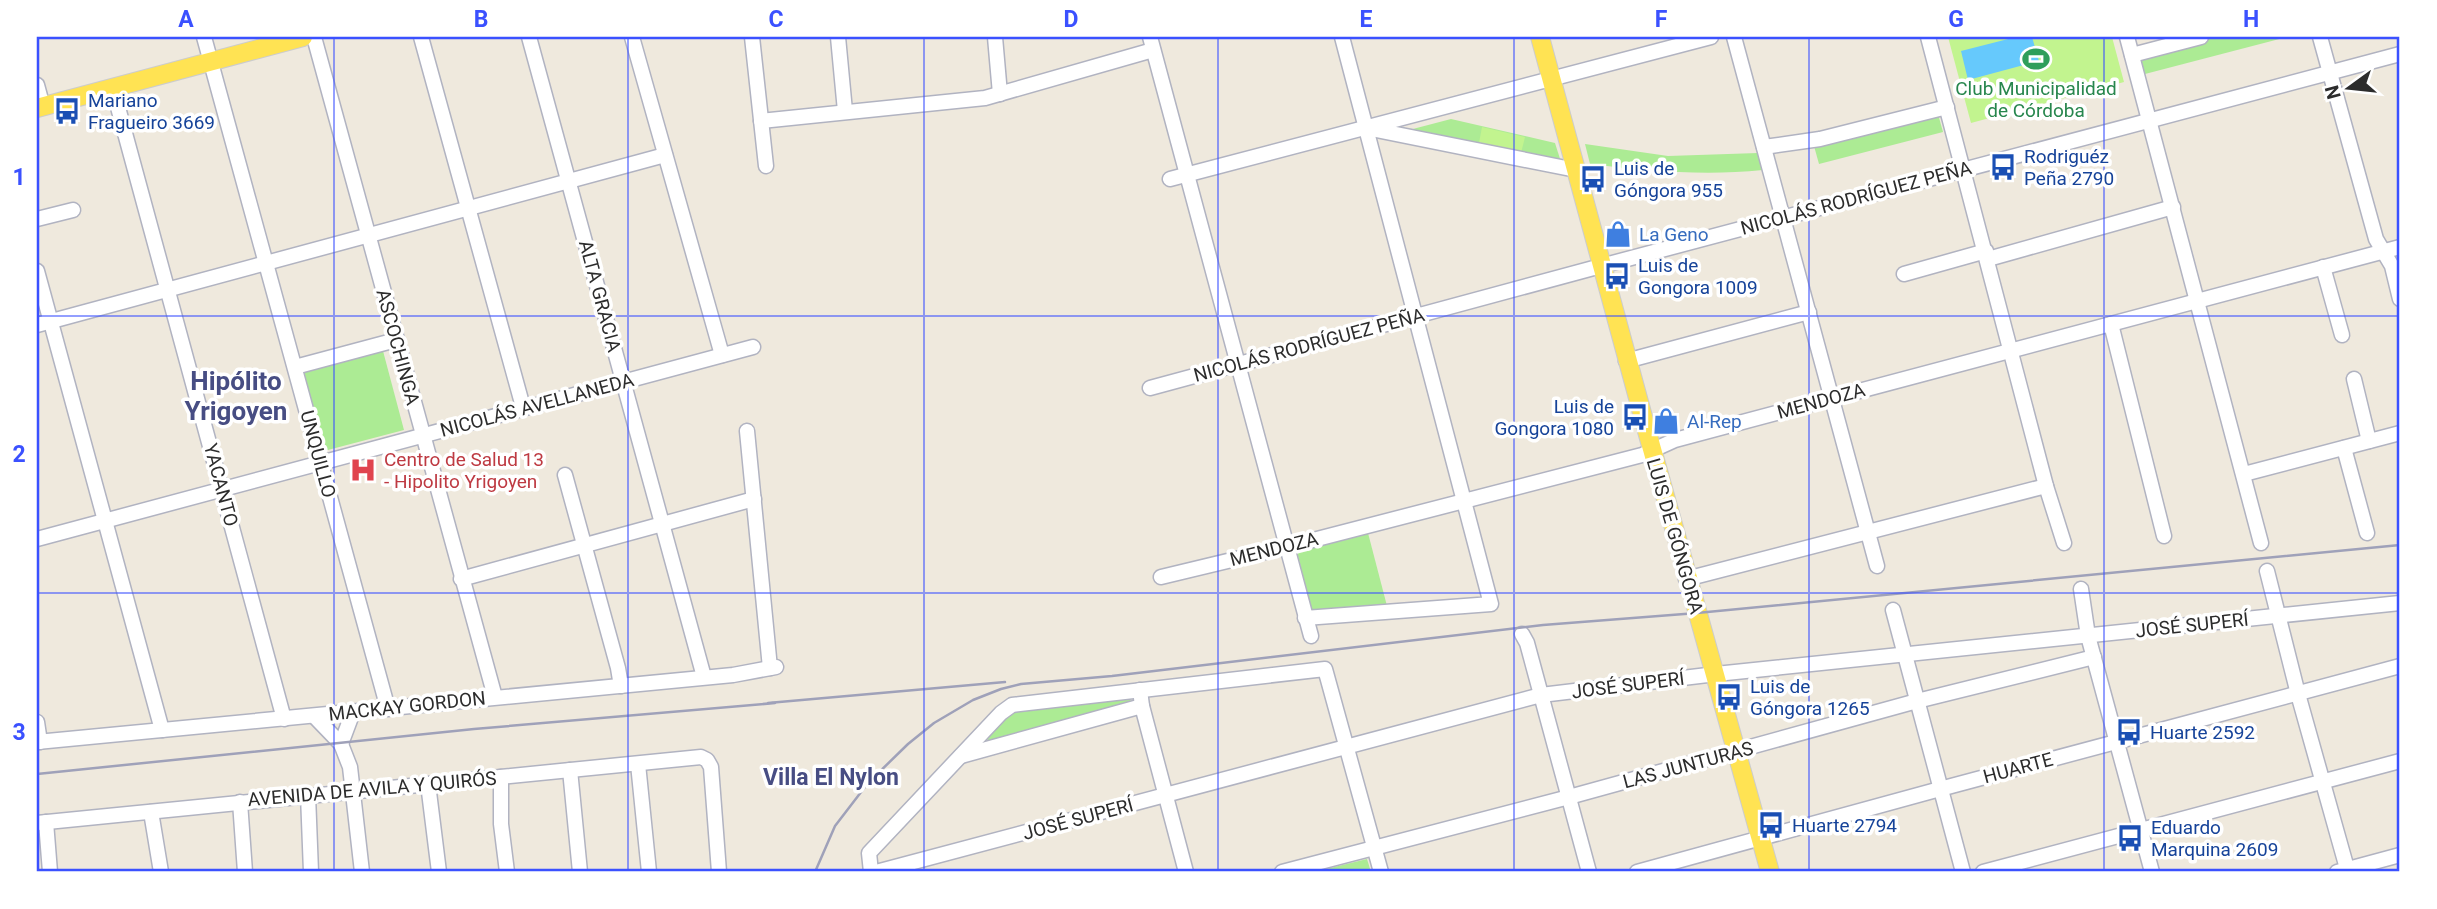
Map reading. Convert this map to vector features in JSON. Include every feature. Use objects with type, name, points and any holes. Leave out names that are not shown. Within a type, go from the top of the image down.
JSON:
[{"type":"main road","points":[[40,108],[303,37]]},
{"type":"main road","name":"LUIS DE GÓNGORA","points":[[1540,37],[1686,579],[1716,674],[1770,872]]},
{"type":"street","name":"UNQUILLO","points":[[204,37],[388,709]]},
{"type":"street","name":"ASCOCHINGA","points":[[314,37],[495,697]]},
{"type":"street","points":[[421,37],[523,407]]},
{"type":"street","name":"ALTA GRACIA","points":[[529,37],[704,677]]},
{"type":"street","points":[[632,37],[722,355]]},
{"type":"street","points":[[752,37],[766,166]]},
{"type":"street","points":[[838,37],[845,111]]},
{"type":"street","points":[[995,37],[1000,94]]},
{"type":"street","points":[[1305,618],[1492,604],[1342,37]]},
{"type":"street","points":[[1170,179],[1711,37]]},
{"type":"street","points":[[1734,37],[1877,566]]},
{"type":"street","points":[[1928,37],[2046,486],[2064,543]]},
{"type":"street","points":[[2127,37],[2261,543]]},
{"type":"street","points":[[2132,55],[2201,37]]},
{"type":"street","points":[[2320,37],[2376,239],[2392,266],[2400,299]]},
{"type":"street","points":[[761,121],[985,98],[1152,43],[1311,636]]},
{"type":"street","name":"NICOLÁS RODRÍGUEZ PEÑA","points":[[1150,388],[1601,265],[2400,54]]},
{"type":"street","points":[[37,85],[40,108]]},
{"type":"street","name":"YACANTO","points":[[113,89],[284,719]]},
{"type":"street","points":[[1764,147],[1820,139],[1947,107]]},
{"type":"street","points":[[1366,128],[1576,170]]},
{"type":"street","points":[[44,323],[665,155]]},
{"type":"street","points":[[1904,274],[2173,207]]},
{"type":"street","points":[[37,219],[73,210]]},
{"type":"street","name":"MENDOZA","points":[[1161,576],[1286,547],[1642,455],[1675,440],[2400,247]]},
{"type":"street","points":[[2323,267],[2342,335]]},
{"type":"street","points":[[37,271],[44,323],[105,520],[162,730]]},
{"type":"street","points":[[1626,361],[1808,312]]},
{"type":"street","points":[[2111,324],[2164,536]]},
{"type":"street","points":[[295,367],[396,340]]},
{"type":"street","name":"NICOLÁS AVELLANEDA","points":[[37,539],[753,347]]},
{"type":"street","points":[[2354,379],[2369,441]]},
{"type":"street","points":[[461,579],[754,499],[747,431]]},
{"type":"street","points":[[2244,474],[2400,433]]},
{"type":"street","points":[[2344,448],[2367,533]]},
{"type":"street","points":[[565,475],[621,686]]},
{"type":"street","points":[[1686,579],[2046,486]]},
{"type":"street","name":"MACKAY GORDON","points":[[38,742],[733,675],[773,667],[754,499]]},
{"type":"street","points":[[2267,571],[2344,871],[2400,855]]},
{"type":"street","points":[[2081,589],[2088,636],[2152,872]]},
{"type":"street","name":"JOSÉ SUPERÍ","points":[[873,872],[1541,695],[1716,674],[2400,603]]},
{"type":"street","points":[[1894,610],[1964,872]]},
{"type":"street","points":[[1522,634],[1527,643],[1589,872]]},
{"type":"street","name":"LAS JUNTURAS","points":[[1282,872],[1569,797],[1917,701],[2094,657]]},
{"type":"street","name":"HUARTE","points":[[1637,872],[2400,666]]},
{"type":"street","points":[[873,872],[869,853],[1001,713],[1012,705],[1325,669],[1381,872]]},
{"type":"street","points":[[1140,690],[1186,872]]},
{"type":"street","points":[[961,755],[1142,706]]},
{"type":"street","points":[[341,744],[353,712]]},
{"type":"street","points":[[314,716],[341,744],[350,767],[362,872]]},
{"type":"street","points":[[37,722],[38,742]]},
{"type":"street","name":"AVENIDA DE AVILA Y QUIRÓS","points":[[41,822],[701,757],[707,760],[711,767],[719,872]]},
{"type":"street","points":[[1983,872],[2400,761]]},
{"type":"street","points":[[638,764],[649,872]]},
{"type":"street","points":[[570,770],[580,872]]},
{"type":"street","points":[[501,777],[501,824],[507,872]]},
{"type":"street","points":[[428,784],[439,872]]},
{"type":"street","points":[[309,795],[311,872]]},
{"type":"street","points":[[240,802],[245,872]]},
{"type":"street","points":[[151,812],[161,872]]},
{"type":"street","points":[[41,822],[50,872]]},
{"type":"green space","name":"Club Municipalidad de Córdoba","points":[[1948,37],[2112,37],[2124,82],[1971,123]]},
{"type":"green space","points":[[2201,37],[2287,37],[2145,74],[2139,53]]},
{"type":"green space","points":[[1938,114],[1943,132],[1819,164],[1814,146]]},
{"type":"green space","points":[[1451,119],[1555,143],[1561,162],[1409,130]]},
{"type":"green space","points":[[1482,127],[1525,137],[1521,153],[1479,143]]},
{"type":"green space","points":[[1585,144],[1668,156],[1758,153],[1763,170],[1676,172],[1590,164]]},
{"type":"green space","points":[[383,351],[404,430],[324,451],[303,372]]},
{"type":"green space","points":[[1368,533],[1387,606],[1312,612],[1297,552]]},
{"type":"green space","points":[[1130,698],[1131,703],[984,744],[1013,706]]},
{"type":"green space","points":[[1367,859],[1371,872],[1314,872]]},
{"type":"water","points":[[2016,37],[2032,37],[2039,61],[1968,80],[1961,51]]},
{"type":"railway","points":[[815,872],[835,826],[868,783],[908,744],[934,723],[973,700],[1021,684],[1112,676],[1543,625],[1697,613],[2400,545]]},
{"type":"railway","points":[[768,703],[1005,682]]},
{"type":"railway","points":[[37,774],[474,729],[775,703],[772,703]]},
{"type":"place","name":"Club Municipalidad de Córdoba","points":[[2036,59]]},
{"type":"place","name":"Mariano Fragueiro 3669","points":[[67,111]]},
{"type":"place","name":"Rodriguéz Peña 2790","points":[[2003,167]]},
{"type":"place","name":"Luis de Góngora 955","points":[[1593,179]]},
{"type":"place","name":"La Geno","points":[[1618,234]]},
{"type":"place","name":"Luis de Gongora 1009","points":[[1617,276]]},
{"type":"place","name":"Luis de Gongora 1080","points":[[1635,417]]},
{"type":"place","name":"Al-Rep","points":[[1666,421]]},
{"type":"place","name":"Centro de Salud 13 - Hipolito Yrigoyen","points":[[363,470]]},
{"type":"place","name":"Luis de Góngora 1265","points":[[1729,697]]},
{"type":"place","name":"Huarte 2592","points":[[2129,732]]},
{"type":"place","name":"Huarte 2794","points":[[1771,825]]},
{"type":"place","name":"Eduardo Marquina 2609","points":[[2130,838]]},
{"type":"district","name":"Hipólito Yrigoyen","points":[[236,396]]},
{"type":"district","name":"Villa El Nylon","points":[[831,777]]}]
